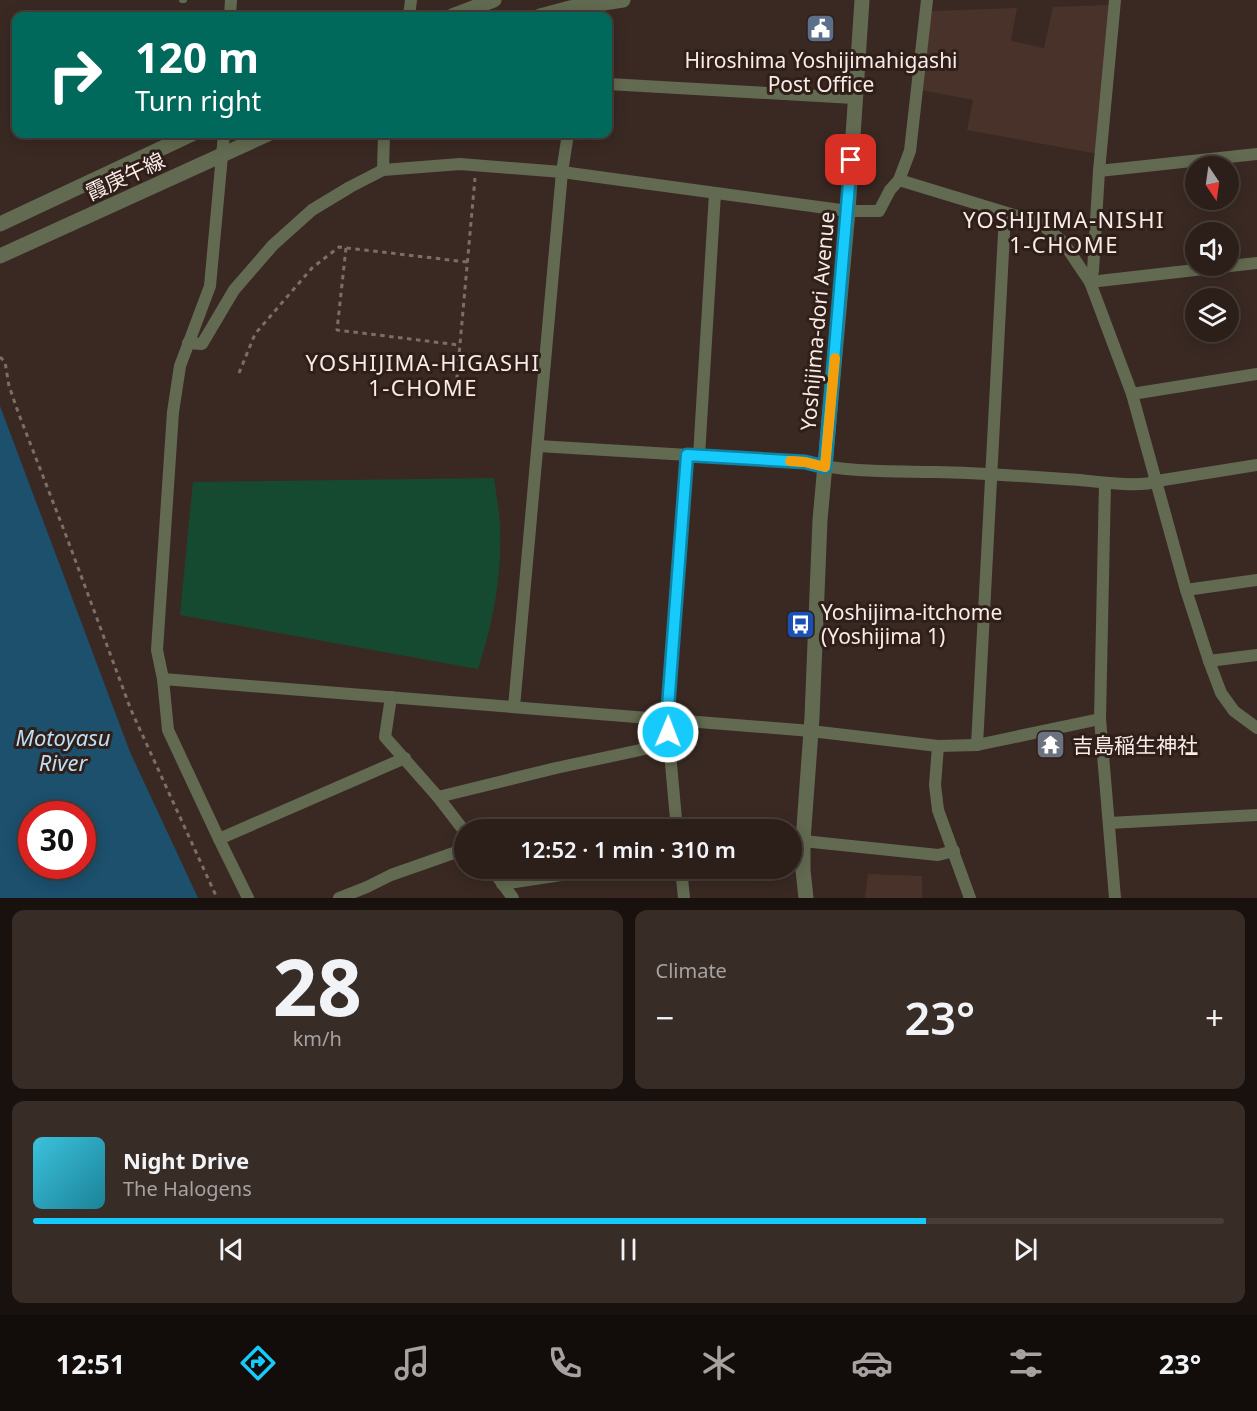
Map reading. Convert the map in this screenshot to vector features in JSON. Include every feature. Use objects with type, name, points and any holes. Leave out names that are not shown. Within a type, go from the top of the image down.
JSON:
[{"type":"street","points":[[462,12],[494,0]]},
{"type":"street","points":[[560,12],[623,0]]},
{"type":"street","name":"Yoshijima-dori Avenue","points":[[806,898],[803,841],[811,731],[820,520],[848,211],[862,0]]},
{"type":"street","points":[[188,343],[202,344],[234,290],[273,245],[312,210],[383,170],[460,164],[562,171],[848,211],[879,211],[890,190],[899,180],[910,151],[927,0]]},
{"type":"street","points":[[1090,282],[1093,271],[1099,171],[1115,0]]},
{"type":"street","points":[[612,84],[854,98]]},
{"type":"street","points":[[0,224],[183,138]]},
{"type":"street","points":[[223,138],[210,285],[180,366],[173,412],[157,650],[163,679],[168,730],[248,898]]},
{"type":"street","name":"霞庚午線","points":[[0,256],[259,138]]},
{"type":"street","points":[[383,170],[384,138]]},
{"type":"street","points":[[514,706],[562,171],[567,138]]},
{"type":"street","points":[[1099,171],[1257,154]]},
{"type":"street","points":[[899,180],[1040,223],[1063,243],[1090,282],[1132,394],[1186,590],[1209,661],[1221,693],[1233,711],[1257,728]]},
{"type":"street","points":[[676,819],[667,720],[716,193]]},
{"type":"street","points":[[977,744],[1005,214]]},
{"type":"street","points":[[1090,282],[1257,263]]},
{"type":"street","points":[[1132,394],[1257,374]]},
{"type":"street","points":[[538,447],[805,462],[825,467],[992,473],[1105,483],[1150,484],[1157,480],[1257,465]]},
{"type":"street","points":[[1105,483],[1100,719],[1115,898]]},
{"type":"street","points":[[1186,590],[1257,580]]},
{"type":"street","points":[[1209,661],[1257,655]]},
{"type":"street","points":[[163,679],[811,731],[938,746],[977,744],[1100,719]]},
{"type":"street","points":[[390,697],[385,737],[455,819]]},
{"type":"street","points":[[438,797],[668,744]]},
{"type":"street","points":[[938,746],[935,785],[937,802],[970,898]]},
{"type":"street","points":[[219,839],[405,758]]},
{"type":"street","points":[[1108,823],[1257,815]]},
{"type":"street","points":[[803,841],[938,855],[954,851]]},
{"type":"street","points":[[339,898],[391,875],[454,853]]},
{"type":"street","points":[[499,879],[513,898]]},
{"type":"street","points":[[502,884],[535,879]]},
{"type":"street","points":[[682,879],[684,898]]},
{"type":"path","points":[[456,388],[476,172]]},
{"type":"path","points":[[239,373],[255,334],[312,268],[339,247],[467,262]]},
{"type":"path","points":[[346,248],[337,330],[459,345]]},
{"type":"path","points":[[0,357],[5,362],[9,386],[18,412],[131,710],[217,898]]},
{"type":"shaded area","points":[[1110,5],[1098,154],[967,130],[973,100],[921,90],[930,11],[1017,8],[1011,41],[1044,48],[1053,7]]},
{"type":"shaded area","points":[[868,874],[922,876],[922,898],[865,898]]},
{"type":"green space","points":[[494,478],[500,523],[500,565],[492,617],[478,669],[180,615],[193,482]]},
{"type":"water","name":"Motoyasu River","points":[[0,406],[130,752],[198,898],[0,898]]},
{"type":"slow traffic","points":[[790,461],[825,467],[835,358]]},
{"type":"place","name":"Hiroshima Yoshijimahigashi Post Office","points":[[821,29]]},
{"type":"place","name":"Yoshijima-itchome (Yoshijima 1)","points":[[800,624]]},
{"type":"place","name":"吉島稲生神社","points":[[1051,745]]},
{"type":"district","name":"YOSHIJIMA-NISHI 1-CHOME","points":[[1064,232]]},
{"type":"district","name":"YOSHIJIMA-HIGASHI 1-CHOME","points":[[423,374]]},
{"type":"route","points":[[668,732],[667,720],[687,455],[805,462],[825,467],[851,160]]}]
